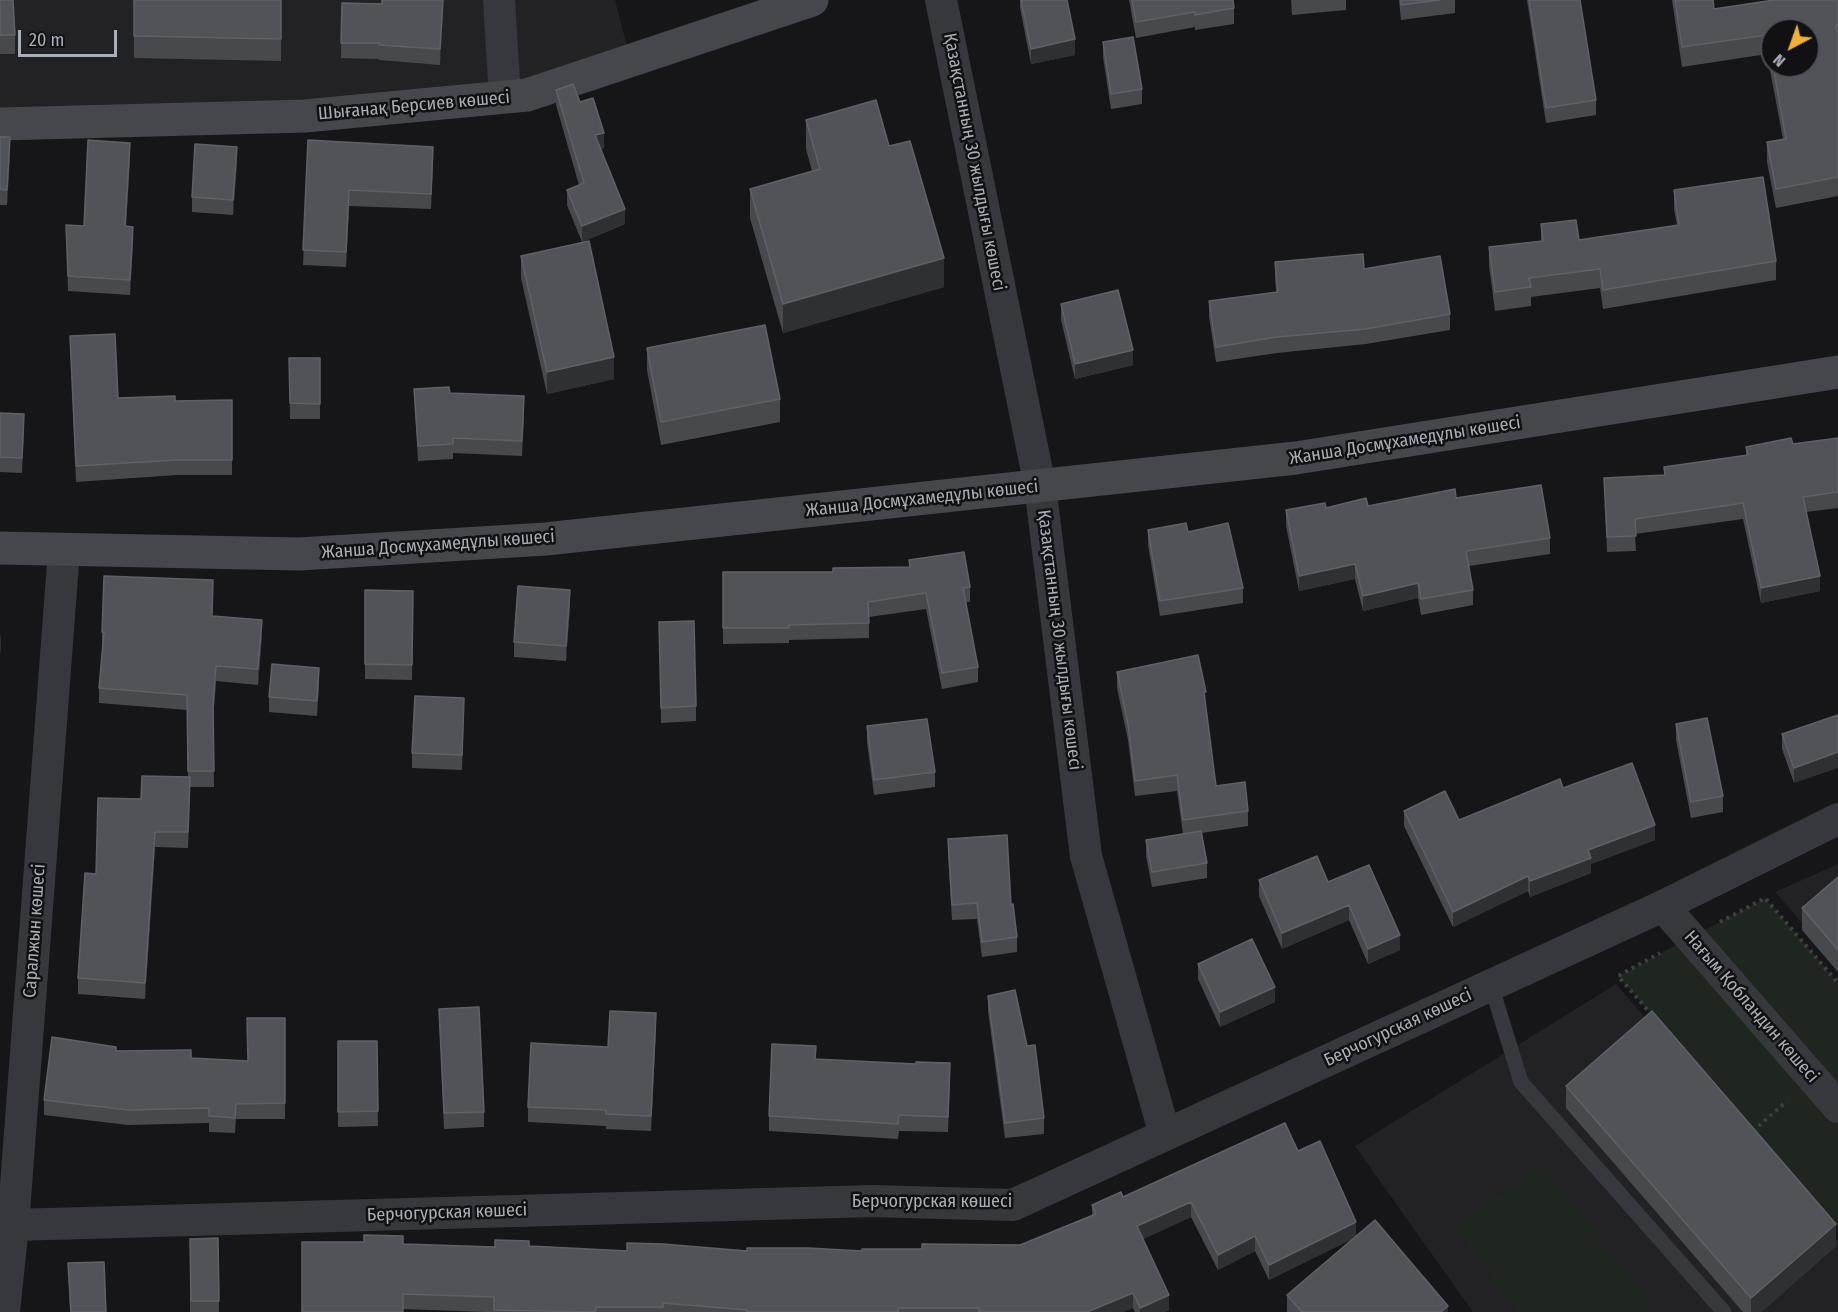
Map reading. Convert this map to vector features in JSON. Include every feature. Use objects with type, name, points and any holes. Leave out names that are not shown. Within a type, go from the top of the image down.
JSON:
[{"type":"street","points":[[499,0],[505,98]]},
{"type":"street","name":"Шығанақ Берсиев көшесі","points":[[0,124],[305,116],[527,95],[812,0]]},
{"type":"street","name":"Қазақстанның 30 жылдығы көшесі","points":[[941,0],[1040,486],[1086,856],[1165,1135]]},
{"type":"street","name":"Жанша Досмұхамедұлы көшесі","points":[[0,548],[299,554],[546,539],[1296,459],[1838,372]]},
{"type":"street","name":"Саралжын көшесі","points":[[4,1312],[13,1225],[64,550]]},
{"type":"street","name":"Берчогурская көшесі","points":[[13,1225],[873,1201],[1013,1205],[1663,906],[1838,819]]},
{"type":"street","name":"Нағым Қобландин көшесі","points":[[1663,906],[1838,1107]]},
{"type":"lane","points":[[1491,985],[1521,1082],[1724,1312]]},
{"type":"path","points":[[1765,898],[1838,983]]},
{"type":"path","points":[[1618,976],[1655,1019]]},
{"type":"path","points":[[1746,1123],[1753,1131],[1787,1101]]},
{"type":"shaded area","points":[[0,0],[615,0],[631,62],[505,97],[0,124]]},
{"type":"shaded area","points":[[1838,864],[1838,964],[1775,892]]},
{"type":"shaded area","points":[[1765,898],[1838,983],[1838,1228],[1618,976]]},
{"type":"shaded area","points":[[1616,984],[1838,1241],[1838,1312],[1473,1312],[1355,1146]]},
{"type":"shaded area","points":[[1542,1163],[1655,1312],[1518,1312],[1455,1228]]},
{"type":"building","points":[[0,0],[13,0],[15,35],[0,35]]},
{"type":"building","points":[[134,0],[281,0],[281,39],[134,36]]},
{"type":"building","points":[[382,0],[443,0],[440,49],[379,45],[380,43],[341,43],[342,3],[382,4]]},
{"type":"building","points":[[1021,0],[1067,0],[1075,39],[1031,49]]},
{"type":"building","points":[[1132,0],[1233,0],[1234,8],[1136,22]]},
{"type":"building","points":[[1401,0],[1440,0],[1401,5]]},
{"type":"building","points":[[1529,0],[1580,0],[1596,100],[1546,108]]},
{"type":"building","points":[[1675,0],[1713,0],[1714,9],[1774,0],[1838,0],[1838,25],[1836,25],[1838,34],[1838,177],[1776,189],[1767,142],[1786,139],[1775,78],[1820,78],[1820,18],[1760,18],[1760,36],[1682,47]]},
{"type":"building","points":[[1133,37],[1142,89],[1111,94],[1103,42]]},
{"type":"building","points":[[573,84],[580,102],[593,98],[604,133],[595,135],[625,209],[582,226],[567,190],[584,183],[556,90]]},
{"type":"building","points":[[876,100],[889,146],[910,141],[944,258],[783,304],[750,189],[820,169],[806,120]]},
{"type":"building","points":[[0,137],[10,137],[7,190],[0,189]]},
{"type":"building","points":[[88,140],[130,143],[125,226],[133,227],[130,280],[68,276],[66,225],[84,226]]},
{"type":"building","points":[[308,140],[433,147],[431,194],[349,190],[346,252],[303,250]]},
{"type":"building","points":[[195,144],[237,147],[233,200],[192,197]]},
{"type":"building","points":[[1763,177],[1776,261],[1603,290],[1600,269],[1529,278],[1531,287],[1495,292],[1489,247],[1543,241],[1541,224],[1576,220],[1579,240],[1679,225],[1674,190]]},
{"type":"building","points":[[589,241],[614,357],[547,372],[521,256]]},
{"type":"building","points":[[1363,254],[1364,269],[1440,256],[1450,314],[1366,329],[1277,337],[1216,347],[1209,301],[1278,292],[1275,262]]},
{"type":"building","points":[[1118,290],[1133,350],[1075,364],[1061,304]]},
{"type":"building","points":[[765,325],[780,399],[661,422],[647,348]]},
{"type":"building","points":[[115,334],[118,398],[175,396],[175,401],[232,400],[232,460],[177,460],[76,466],[70,336]]},
{"type":"building","points":[[289,358],[320,358],[320,404],[290,403]]},
{"type":"building","points":[[449,387],[450,393],[524,396],[522,441],[453,438],[453,444],[418,446],[414,389]]},
{"type":"building","points":[[0,413],[24,414],[22,458],[0,457]]},
{"type":"building","points":[[1791,438],[1793,444],[1838,438],[1838,492],[1803,497],[1820,576],[1761,588],[1743,503],[1635,519],[1636,536],[1607,537],[1604,478],[1665,475],[1664,467],[1748,455],[1746,447]]},
{"type":"building","points":[[1541,485],[1550,538],[1466,551],[1473,590],[1421,599],[1418,583],[1363,596],[1355,564],[1299,576],[1286,510],[1325,503],[1326,508],[1366,498],[1368,506],[1455,489],[1456,498]]},
{"type":"building","points":[[1186,523],[1188,532],[1228,523],[1243,588],[1160,601],[1148,530]]},
{"type":"building","points":[[964,552],[970,587],[963,588],[978,667],[942,673],[926,593],[868,602],[869,623],[789,625],[789,628],[723,628],[723,572],[833,572],[833,568],[910,567],[909,560]]},
{"type":"building","points":[[104,576],[213,580],[212,616],[262,620],[258,669],[216,666],[213,707],[214,771],[188,771],[187,695],[99,688],[104,632],[102,632]]},
{"type":"building","points":[[518,586],[570,590],[566,646],[514,642]]},
{"type":"building","points":[[365,590],[413,591],[412,665],[365,664]]},
{"type":"building","points":[[694,621],[696,706],[661,708],[659,622]]},
{"type":"building","points":[[1198,655],[1206,692],[1204,692],[1216,786],[1245,782],[1248,811],[1183,820],[1177,775],[1135,781],[1128,724],[1117,672]]},
{"type":"building","points":[[272,664],[319,668],[317,701],[269,697]]},
{"type":"building","points":[[415,696],[464,698],[462,755],[412,753]]},
{"type":"building","points":[[1838,715],[1838,752],[1794,768],[1782,734]]},
{"type":"building","points":[[1707,718],[1723,796],[1691,802],[1676,724]]},
{"type":"building","points":[[927,719],[935,772],[874,780],[867,726]]},
{"type":"building","points":[[1632,763],[1655,825],[1588,850],[1591,858],[1530,881],[1528,876],[1453,912],[1404,811],[1445,791],[1459,820],[1560,779],[1563,788]]},
{"type":"building","points":[[142,776],[190,777],[188,832],[155,832],[145,983],[78,978],[85,873],[96,874],[98,798],[141,799]]},
{"type":"building","points":[[1201,831],[1207,863],[1152,872],[1146,840]]},
{"type":"building","points":[[1007,835],[1011,905],[1013,904],[1017,937],[982,942],[977,903],[952,905],[948,839]]},
{"type":"building","points":[[1317,856],[1328,882],[1369,865],[1400,935],[1368,949],[1349,905],[1282,933],[1259,880]]},
{"type":"building","points":[[1838,877],[1838,950],[1802,908]]},
{"type":"building","points":[[1252,939],[1275,987],[1220,1012],[1198,964]]},
{"type":"building","points":[[1015,990],[1027,1046],[1035,1045],[1044,1118],[1005,1123],[988,996]]},
{"type":"building","points":[[479,1007],[484,1112],[444,1113],[439,1009]]},
{"type":"building","points":[[610,1011],[656,1013],[651,1116],[606,1114],[606,1110],[528,1107],[531,1043],[608,1047]]},
{"type":"building","points":[[1652,1011],[1836,1224],[1751,1298],[1566,1086]]},
{"type":"building","points":[[247,1018],[285,1018],[285,1103],[236,1104],[235,1118],[209,1116],[209,1108],[128,1110],[44,1100],[52,1037],[116,1047],[116,1051],[191,1050],[191,1058],[248,1061]]},
{"type":"building","points":[[338,1041],[377,1041],[378,1111],[338,1112]]},
{"type":"building","points":[[772,1044],[816,1046],[815,1059],[916,1064],[916,1062],[950,1063],[948,1117],[899,1115],[898,1124],[769,1116]]},
{"type":"building","points":[[1285,1123],[1298,1151],[1320,1141],[1356,1222],[1269,1265],[1255,1236],[1218,1255],[1191,1202],[1137,1226],[1169,1295],[1140,1308],[1133,1293],[1087,1312],[979,1312],[979,1308],[898,1308],[898,1312],[747,1312],[747,1310],[663,1303],[663,1307],[596,1307],[595,1312],[494,1310],[494,1297],[403,1294],[403,1312],[302,1312],[302,1242],[364,1242],[364,1235],[403,1236],[403,1244],[495,1247],[495,1240],[529,1241],[529,1246],[627,1251],[627,1243],[747,1251],[747,1248],[862,1251],[862,1249],[922,1249],[922,1244],[1020,1245],[1096,1214],[1092,1205],[1121,1192],[1123,1197]]},
{"type":"building","points":[[1375,1220],[1448,1306],[1441,1312],[1302,1312],[1287,1295]]},
{"type":"building","points":[[218,1238],[219,1301],[191,1301],[190,1239]]},
{"type":"building","points":[[104,1262],[106,1312],[71,1312],[68,1263]]}]
